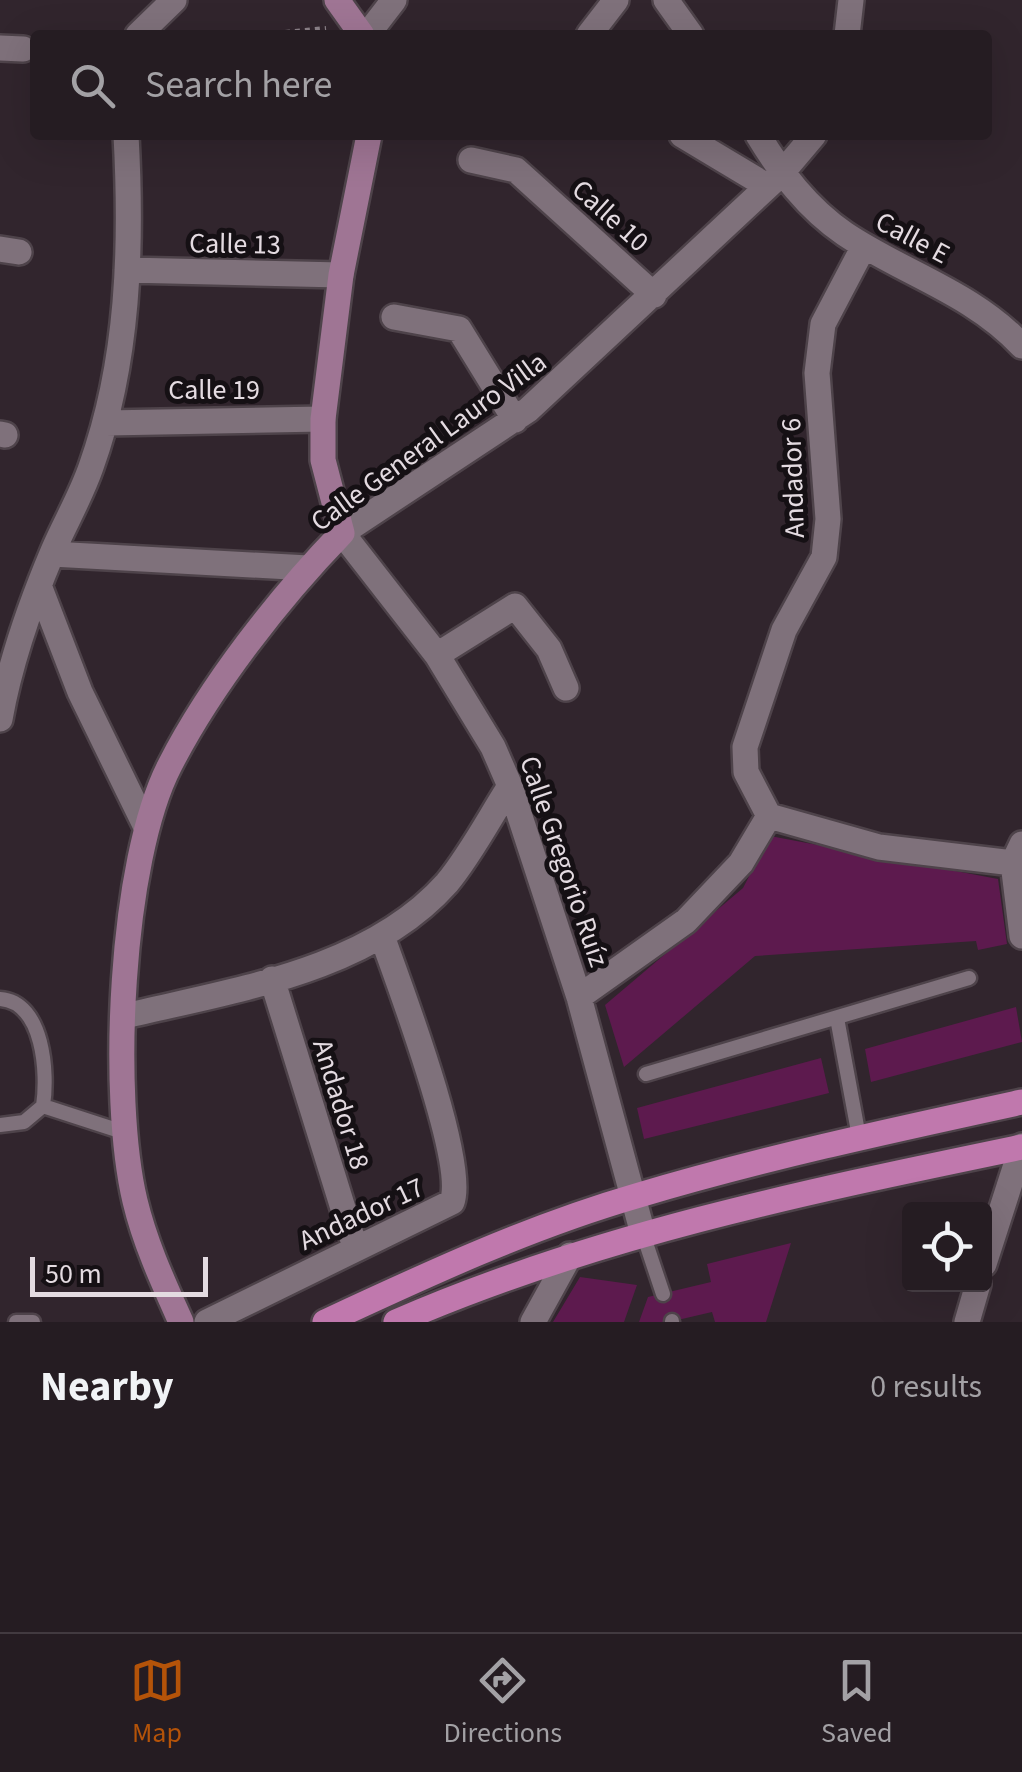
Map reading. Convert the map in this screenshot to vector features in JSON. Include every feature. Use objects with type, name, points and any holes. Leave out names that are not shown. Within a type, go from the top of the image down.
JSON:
[{"type":"main road","points":[[325,1322],[480,1253],[633,1196],[859,1137],[1022,1102]]},
{"type":"main road","points":[[396,1322],[570,1255],[643,1234],[1021,1147]]},
{"type":"street","points":[[143,30],[174,0]]},
{"type":"street","points":[[337,0],[360,30]]},
{"type":"street","points":[[364,30],[394,0]]},
{"type":"street","points":[[592,30],[616,0]]},
{"type":"street","points":[[666,0],[687,30]]},
{"type":"street","points":[[847,30],[851,0]]},
{"type":"street","points":[[0,718],[52,554],[90,471],[106,423],[122,334],[127,270],[130,221],[126,140]]},
{"type":"street","name":"Calle Gregorio Ruíz","points":[[368,140],[341,275],[324,419],[326,476],[342,533],[437,655],[493,747],[510,786],[579,997],[643,1234]]},
{"type":"street","points":[[692,140],[774,180]]},
{"type":"street","points":[[760,140],[774,180]]},
{"type":"street","name":"Calle General Lauro Villa","points":[[181,1322],[149,1250],[134,1198],[126,1133],[125,1016],[137,875],[146,827],[168,768],[206,705],[308,568],[342,533],[514,420],[586,360],[774,180],[810,140]]},
{"type":"street","name":"Calle 10","points":[[472,160],[516,170],[654,294]]},
{"type":"street","name":"Calle E","points":[[774,180],[864,246],[975,306],[1022,346]]},
{"type":"street","name":"Andador 6","points":[[768,816],[746,772],[745,747],[784,630],[824,556],[828,519],[819,356],[824,324],[864,246]]},
{"type":"street","name":"Calle 13","points":[[127,270],[341,275]]},
{"type":"street","points":[[394,317],[459,329],[514,420]]},
{"type":"street","name":"Calle 19","points":[[106,423],[324,419]]},
{"type":"street","points":[[52,554],[308,568]]},
{"type":"street","points":[[40,588],[80,692],[146,827]]},
{"type":"street","points":[[437,655],[515,606],[549,649],[566,688]]},
{"type":"street","points":[[125,1016],[272,979],[382,936],[411,917],[448,881],[510,786]]},
{"type":"street","points":[[579,997],[686,922],[709,900],[740,863],[768,816],[879,847],[1017,854],[1022,936]]},
{"type":"street","name":"Andador 17","points":[[208,1322],[355,1247],[443,1208],[452,1202],[458,1189],[441,1118],[382,936]]},
{"type":"street","name":"Andador 18","points":[[272,979],[355,1247]]},
{"type":"street","points":[[992,1239],[1021,1147]]},
{"type":"street","points":[[533,1322],[570,1255]]},
{"type":"street","points":[[967,1322],[976,1292]]},
{"type":"lane","points":[[646,1074],[969,978]]},
{"type":"lane","points":[[0,999],[10,1000],[29,1017],[44,1060],[43,1106],[24,1122],[0,1125]]},
{"type":"lane","points":[[836,1018],[859,1137]]},
{"type":"lane","points":[[43,1106],[126,1133]]},
{"type":"lane","points":[[643,1234],[663,1294]]},
{"type":"lane","points":[[16,1322],[33,1322]]},
{"type":"building","points":[[770,836],[998,879],[1007,944],[978,950],[976,941],[755,956],[624,1067],[605,1005],[743,888]]},
{"type":"building","points":[[1016,1007],[1022,1042],[871,1082],[865,1049]]},
{"type":"building","points":[[821,1058],[829,1093],[644,1139],[637,1108]]},
{"type":"building","points":[[791,1243],[766,1322],[715,1322],[712,1312],[669,1322],[639,1322],[648,1297],[711,1282],[707,1264]]},
{"type":"building","points":[[580,1277],[637,1285],[624,1322],[553,1322]]}]
